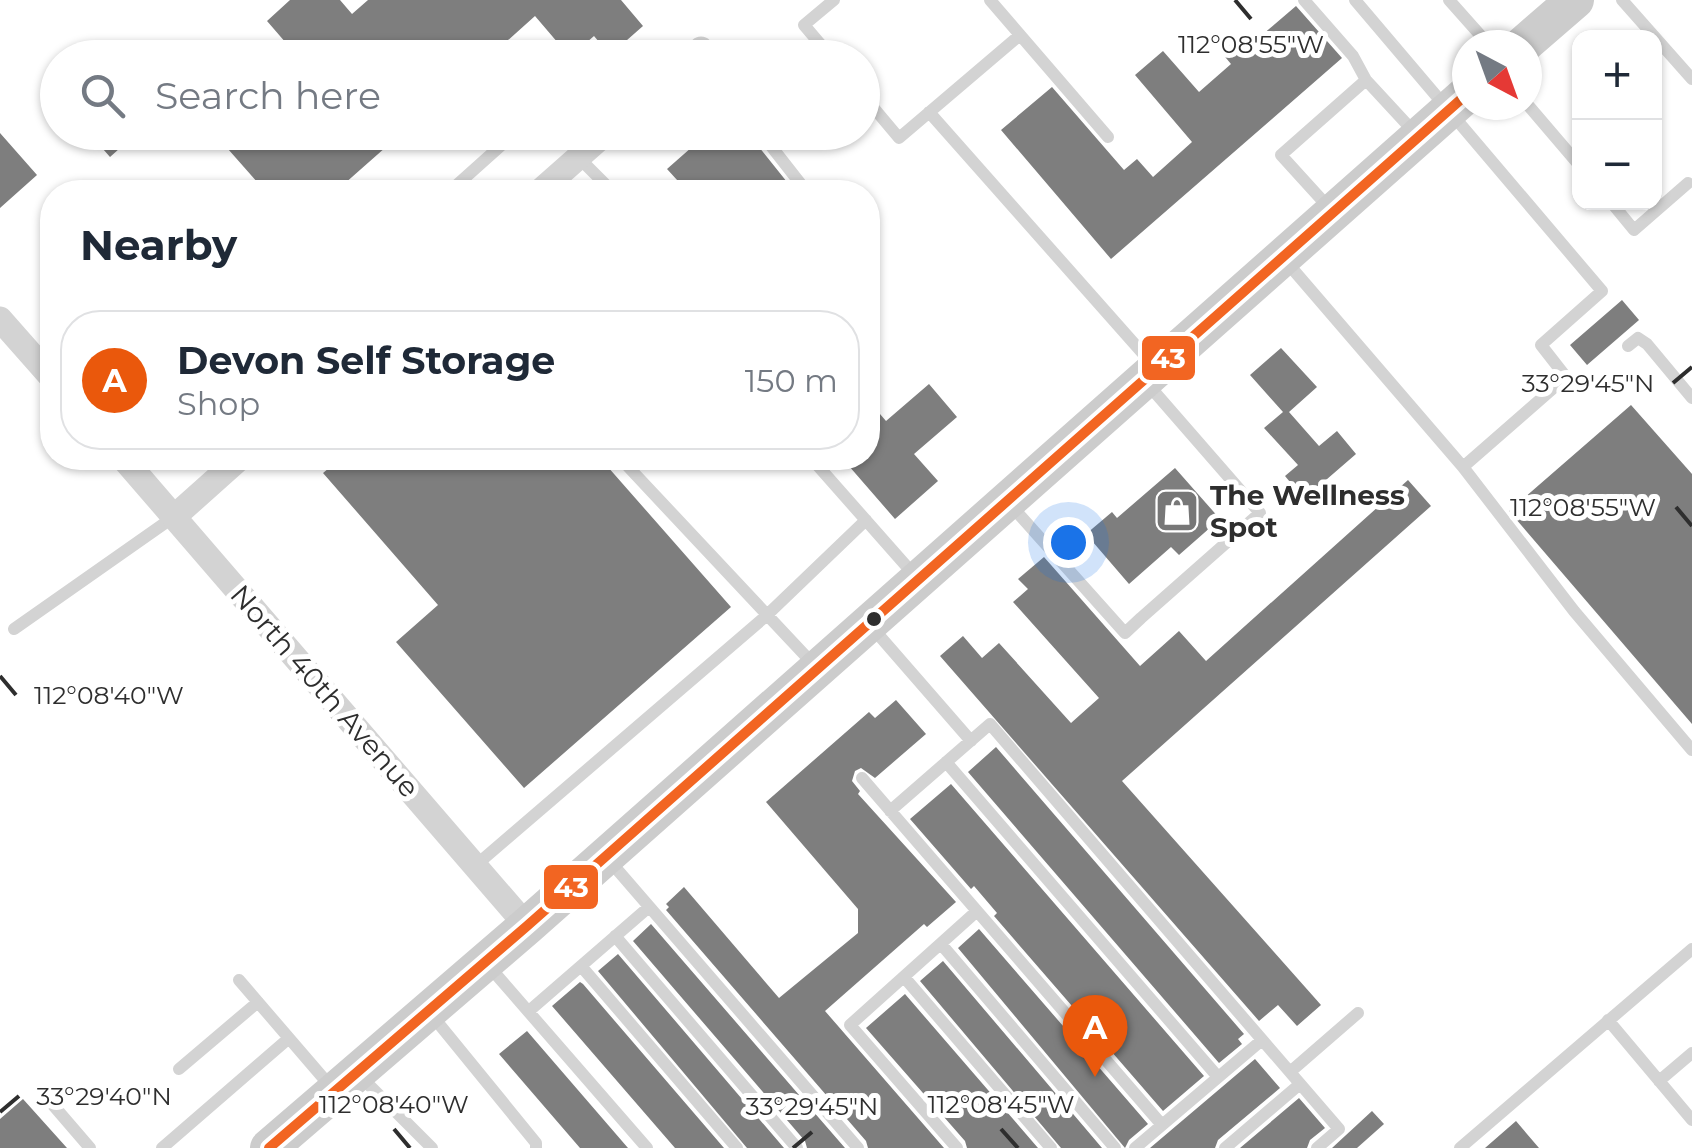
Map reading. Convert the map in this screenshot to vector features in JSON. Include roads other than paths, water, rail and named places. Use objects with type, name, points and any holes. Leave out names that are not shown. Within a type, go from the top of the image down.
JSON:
[{"type":"main road","points":[[1540,30],[1575,0]]},
{"type":"main road","points":[[270,1148],[527,926],[1452,107]]},
{"type":"street","points":[[553,180],[587,150]]},
{"type":"street","points":[[0,320],[40,365]]},
{"type":"street","name":"North 40th Avenue","points":[[134,470],[527,926]]},
{"type":"street","points":[[174,516],[226,470]]},
{"type":"lane","points":[[817,40],[804,25],[834,0]]},
{"type":"lane","points":[[990,0],[1108,137]]},
{"type":"lane","points":[[1304,0],[1353,56],[1366,80],[1419,136]]},
{"type":"lane","points":[[1355,0],[1452,96]]},
{"type":"lane","points":[[1450,0],[1476,30]]},
{"type":"lane","points":[[1622,0],[1692,79]]},
{"type":"lane","points":[[880,115],[899,138],[1020,35]]},
{"type":"lane","points":[[1333,212],[1280,155],[1366,80]]},
{"type":"lane","points":[[930,112],[1150,374],[1260,513],[1125,632],[1007,500]]},
{"type":"lane","points":[[1463,466],[1566,377],[1541,345],[1602,290],[1472,120]]},
{"type":"lane","points":[[1541,120],[1572,157]]},
{"type":"lane","points":[[463,180],[496,150]]},
{"type":"lane","points":[[774,150],[797,180]]},
{"type":"lane","points":[[578,158],[601,180]]},
{"type":"lane","points":[[1662,206],[1688,183]]},
{"type":"lane","points":[[1617,210],[1634,230],[1657,210]]},
{"type":"lane","points":[[1282,257],[1463,466],[1574,611],[1692,750]]},
{"type":"lane","points":[[1628,346],[1638,338],[1647,344],[1692,398]]},
{"type":"lane","points":[[631,470],[817,668]]},
{"type":"lane","points":[[822,470],[918,579]]},
{"type":"lane","points":[[14,629],[174,516]]},
{"type":"lane","points":[[475,866],[766,616],[866,520]]},
{"type":"lane","points":[[869,623],[971,740]]},
{"type":"lane","points":[[890,811],[990,724],[1339,1129],[1317,1148]]},
{"type":"lane","points":[[946,762],[1218,1078]]},
{"type":"lane","points":[[862,778],[1162,1125]]},
{"type":"lane","points":[[605,856],[858,1148]]},
{"type":"lane","points":[[528,1012],[648,906]]},
{"type":"lane","points":[[957,1148],[850,1024],[977,912]]},
{"type":"lane","points":[[615,936],[797,1148]]},
{"type":"lane","points":[[940,944],[1115,1148]]},
{"type":"lane","points":[[1460,1148],[1692,949]]},
{"type":"lane","points":[[485,962],[647,1148]]},
{"type":"lane","points":[[581,966],[736,1148]]},
{"type":"lane","points":[[904,977],[1051,1148]]},
{"type":"lane","points":[[239,980],[288,1039],[432,1148]]},
{"type":"lane","points":[[179,1069],[258,1002]]},
{"type":"lane","points":[[429,1011],[536,1142],[536,1148]]},
{"type":"lane","points":[[1225,1148],[1358,1013]]},
{"type":"lane","points":[[1608,1020],[1692,1120]]},
{"type":"lane","points":[[162,1148],[288,1039]]},
{"type":"lane","points":[[1135,1148],[1262,1040]]},
{"type":"lane","points":[[1659,1081],[1692,1053]]},
{"type":"lane","points":[[48,1098],[90,1148]]},
{"type":"place","name":"The Wellness Spot","points":[[1177,511]]},
{"type":"place","name":"Devon Self Storage","points":[[1095,1077]]}]
